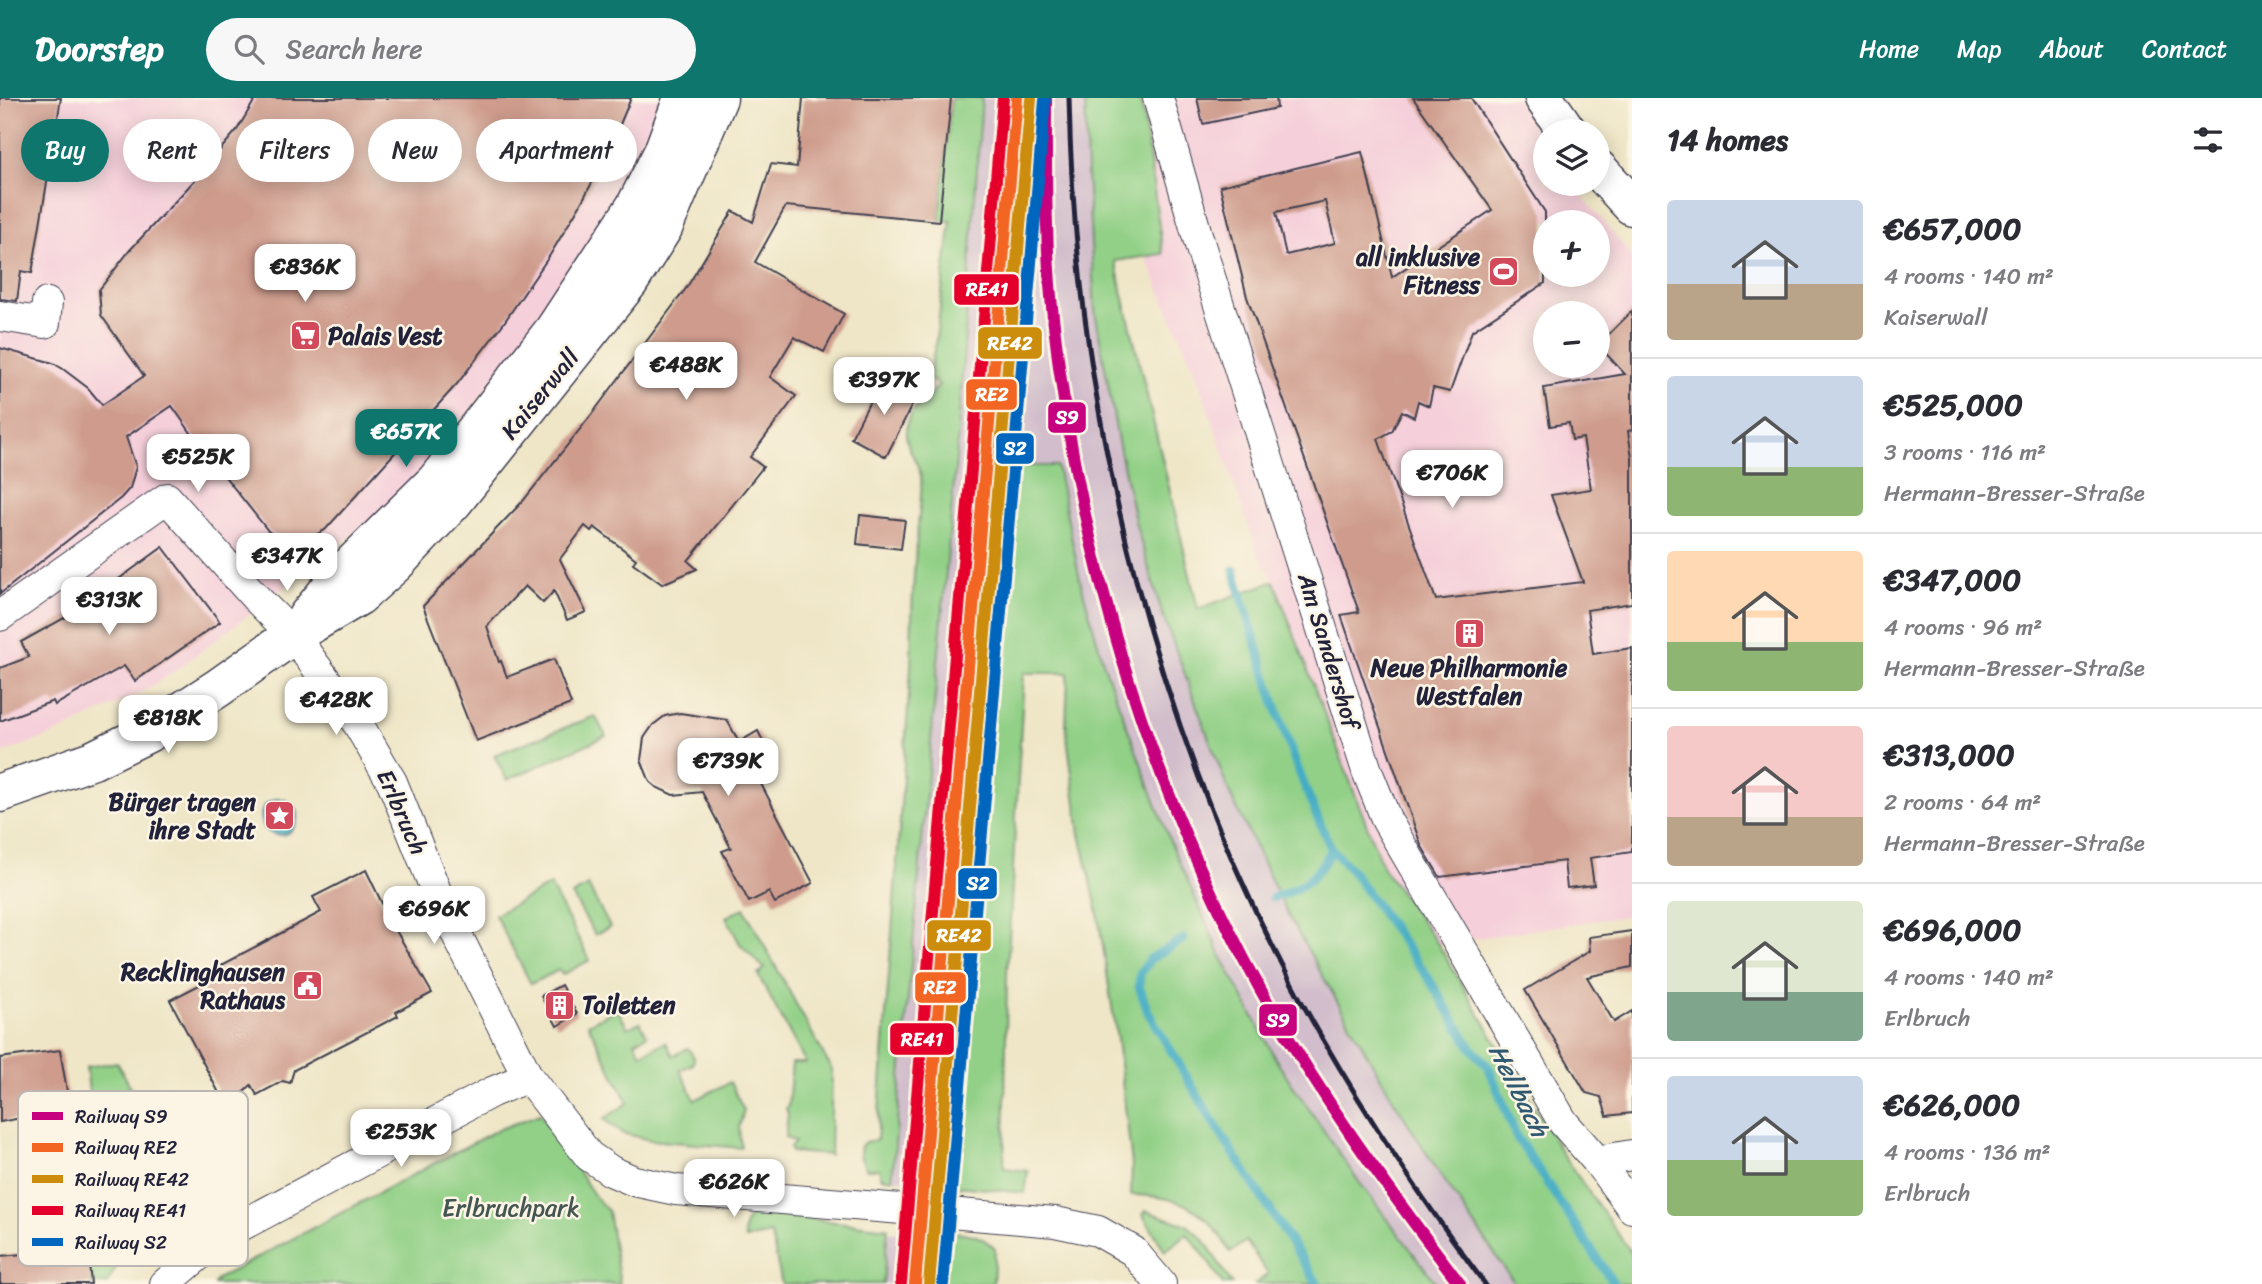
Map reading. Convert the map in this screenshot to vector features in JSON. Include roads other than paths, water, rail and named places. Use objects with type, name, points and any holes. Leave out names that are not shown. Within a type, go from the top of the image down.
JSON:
[{"type":"main road","name":"Kaiserwall","points":[[293,635],[341,575],[436,481],[554,330],[635,207],[663,152],[683,98]]},
{"type":"main road","name":"Kaiserwall","points":[[0,793],[93,760],[148,733],[293,635],[359,596],[395,564],[454,501],[629,282],[663,228],[718,98]]},
{"type":"main road","points":[[1544,98],[1559,119]]},
{"type":"main road","points":[[1610,182],[1632,206]]},
{"type":"street","name":"Am Sandershof","points":[[1158,98],[1200,245],[1367,771],[1387,821],[1563,1122],[1597,1161],[1632,1208]]},
{"type":"street","points":[[0,316],[46,313]]},
{"type":"street","name":"Erlbruch","points":[[0,616],[167,498],[256,598],[293,635],[358,724],[392,782],[440,901],[528,1077],[589,1156],[611,1171],[634,1181],[676,1190],[1055,1222],[1098,1231],[1133,1251],[1161,1284]]},
{"type":"street","points":[[248,1222],[492,1092],[528,1077]]},
{"type":"street","points":[[1597,1161],[1632,1155]]},
{"type":"street","points":[[165,1284],[186,1266]]},
{"type":"water","points":[[279,799],[292,804],[297,817],[292,830],[279,835],[266,830],[261,817],[266,804]]},
{"type":"waterway","name":"Hellbach","points":[[1234,570],[1290,747],[1332,850],[1308,881],[1273,898]]},
{"type":"waterway","name":"Hellbach","points":[[1332,850],[1352,871],[1429,979],[1470,1046],[1489,1068],[1516,1136],[1614,1284]]},
{"type":"waterway","name":"Hellbach","points":[[1184,939],[1150,959],[1140,974],[1139,986],[1148,1012],[1217,1128],[1318,1284]]},
{"type":"railway","points":[[1069,98],[1075,219],[1088,341],[1109,463],[1137,584],[1172,702],[1215,818],[1265,930],[1322,1038],[1400,1163],[1485,1284]]},
{"type":"rail line","name":"RE41","points":[[901,1283],[1003,98]]},
{"type":"rail line","name":"RE2","points":[[915,1284],[1017,98]]},
{"type":"rail line","name":"S9","points":[[1046,98],[1049,262],[1064,404],[1099,576],[1151,745],[1182,827],[1218,907],[1280,1024],[1353,1138],[1460,1284]]},
{"type":"rail line","name":"RE42","points":[[929,1284],[1031,99]]},
{"type":"rail line","name":"S2","points":[[943,1284],[1045,100]]},
{"type":"place","name":"all inklusive Fitness","points":[[1503,271]]},
{"type":"place","name":"Palais Vest","points":[[305,336]]},
{"type":"place","name":"Neue Philharmonie Westfalen","points":[[1469,634]]},
{"type":"place","name":"Bürger tragen ihre Stadt","points":[[279,816]]},
{"type":"place","name":"Recklinghausen Rathaus","points":[[308,986]]},
{"type":"place","name":"Toiletten","points":[[559,1005]]},
{"type":"park label","name":"Erlbruchpark","points":[[511,1208]]}]
